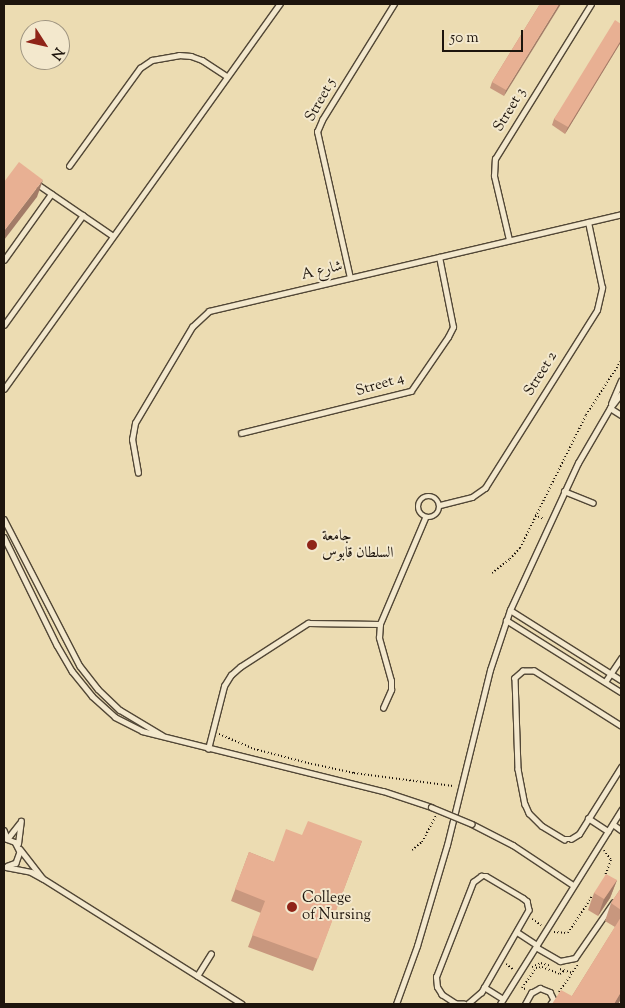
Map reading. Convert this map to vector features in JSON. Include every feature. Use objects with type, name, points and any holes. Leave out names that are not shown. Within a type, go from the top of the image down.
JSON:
[{"type":"lane","points":[[4,389],[280,4]]},
{"type":"lane","name":"Street 5","points":[[350,278],[318,132],[322,120],[394,4]]},
{"type":"lane","name":"Street 3","points":[[509,240],[494,176],[495,159],[591,4]]},
{"type":"lane","points":[[70,166],[130,80],[140,68],[152,60],[179,55],[191,56],[202,60],[227,76]]},
{"type":"lane","points":[[32,180],[113,236]]},
{"type":"lane","points":[[4,260],[51,194]]},
{"type":"lane","name":"A شارع","points":[[138,473],[132,440],[135,422],[196,320],[217,308],[621,214]]},
{"type":"lane","points":[[4,325],[82,215]]},
{"type":"lane","name":"Street 2","points":[[440,505],[472,497],[485,488],[597,310],[602,288],[588,222]]},
{"type":"lane","name":"Street 4","points":[[242,433],[411,390],[453,327],[439,257]]},
{"type":"lane","points":[[4,375],[10,380]]},
{"type":"lane","points":[[396,1004],[447,845],[490,670],[506,620],[549,521],[610,408],[621,381]]},
{"type":"lane","points":[[610,408],[621,394]]},
{"type":"lane","points":[[610,408],[621,415]]},
{"type":"lane","points":[[564,491],[593,503]]},
{"type":"lane","points":[[432,496],[440,505],[436,516],[425,518],[419,512],[420,500],[432,496]]},
{"type":"lane","points":[[383,708],[391,690],[391,681],[379,638],[380,624],[425,518]]},
{"type":"lane","points":[[4,519],[80,666],[98,689],[120,710],[145,727],[173,740]]},
{"type":"lane","points":[[4,537],[57,645],[72,671],[92,696],[115,717],[142,731],[173,740],[383,791],[431,807],[472,824],[513,845],[573,885]]},
{"type":"lane","points":[[510,610],[621,680]]},
{"type":"lane","points":[[506,620],[621,692]]},
{"type":"lane","points":[[208,749],[224,686],[231,675],[302,626],[321,622],[380,624]]},
{"type":"lane","points":[[606,682],[621,658]]},
{"type":"lane","points":[[621,726],[534,671],[523,671],[515,678],[518,769],[525,804],[529,813],[542,826],[564,839],[570,839],[578,834],[621,767]]},
{"type":"lane","points":[[500,1004],[621,810]]},
{"type":"lane","points":[[588,818],[608,831]]},
{"type":"lane","points":[[5,867],[16,863],[20,852],[17,837],[21,821],[6,838]]},
{"type":"lane","points":[[612,824],[621,830]]},
{"type":"lane","points":[[4,830],[6,838],[18,846],[42,878]]},
{"type":"lane","points":[[5,867],[31,872],[42,878],[242,1004]]},
{"type":"lane","points":[[481,876],[486,876],[523,898],[529,905],[528,916],[484,987],[466,1004],[456,1004],[442,995],[437,988],[436,977],[472,882],[481,876]]},
{"type":"lane","points":[[517,932],[560,961],[575,958],[616,897]]},
{"type":"lane","points":[[197,976],[211,954]]},
{"type":"lane","points":[[484,987],[503,999]]},
{"type":"lane","points":[[525,1004],[531,993],[540,988],[550,992],[553,1002]]},
{"type":"path","points":[[492,573],[510,559],[520,548],[586,415],[621,361]]},
{"type":"path","points":[[535,515],[549,521]]},
{"type":"path","points":[[212,731],[254,749],[308,763],[354,773],[460,787]]},
{"type":"path","points":[[412,850],[422,842],[434,819]]},
{"type":"path","points":[[598,846],[607,852],[611,860],[604,878]]},
{"type":"path","points":[[528,916],[547,929],[556,933],[568,934],[594,894]]},
{"type":"path","points":[[553,1002],[580,961],[575,958]]},
{"type":"path","points":[[500,960],[525,976],[532,967],[541,963],[572,973]]},
{"type":"path","points":[[531,993],[522,988],[536,968],[542,967],[560,974],[565,970]]},
{"type":"building","points":[[540,4],[559,4],[506,90],[492,82]]},
{"type":"building","points":[[615,20],[621,24],[621,40],[568,127],[554,119]]},
{"type":"building","points":[[19,162],[43,180],[4,231],[4,182]]},
{"type":"building","name":"College of Nursing","points":[[308,821],[362,841],[318,959],[252,935],[265,901],[235,889],[249,852],[274,862],[286,829],[302,835]]},
{"type":"building","points":[[606,874],[617,880],[604,899],[594,893]]},
{"type":"building","points":[[621,888],[621,910],[611,903]]},
{"type":"building","points":[[621,917],[621,992],[614,1004],[552,1004],[561,990],[572,996]]},
{"type":"place","name":"جامعة السلطان قابوس","points":[[312,545]]},
{"type":"place","name":"College of Nursing","points":[[292,907]]}]
